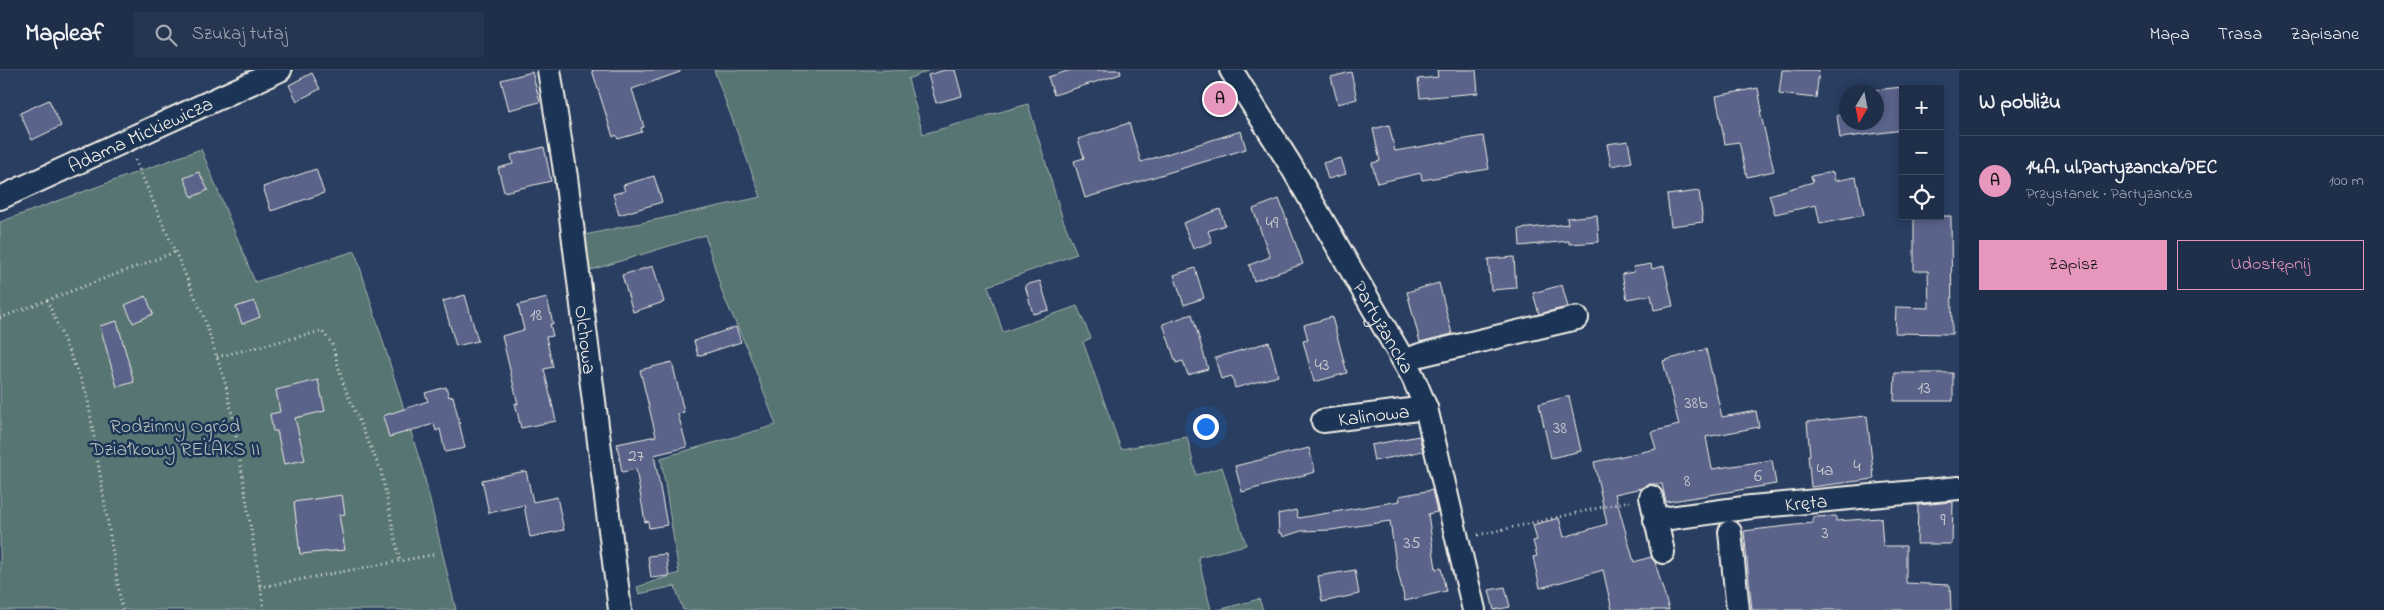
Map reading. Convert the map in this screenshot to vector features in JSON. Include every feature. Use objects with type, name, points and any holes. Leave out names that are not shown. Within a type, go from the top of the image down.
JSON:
[{"type":"street","name":"Adama Mickiewicza","points":[[0,198],[125,139],[280,70]]},
{"type":"street","name":"Olchowa","points":[[549,70],[566,177],[620,610]]},
{"type":"street","name":"Partyzancka","points":[[1231,70],[1290,164],[1404,362],[1426,408],[1474,610]]},
{"type":"street","points":[[1404,362],[1420,355],[1577,318]]},
{"type":"street","name":"Kalinowa","points":[[1323,421],[1426,408]]},
{"type":"street","name":"Kręta","points":[[1655,520],[1751,507],[1959,488]]},
{"type":"street","points":[[1650,497],[1663,552]]},
{"type":"street","points":[[1730,532],[1738,610]]},
{"type":"path","points":[[125,139],[139,166],[203,316],[217,357],[234,423],[264,610]]},
{"type":"path","points":[[0,318],[175,252]]},
{"type":"path","points":[[47,300],[87,394],[122,610]]},
{"type":"path","points":[[217,357],[322,331],[332,344],[344,386],[381,471],[400,562]]},
{"type":"path","points":[[1471,536],[1650,497]]},
{"type":"path","points":[[260,587],[437,554]]},
{"type":"green space","points":[[714,70],[930,70],[908,79],[923,134],[1028,104],[1063,220],[1077,254],[988,286],[1003,332],[1077,306],[1091,338],[1083,342],[1121,449],[1187,437],[1196,475],[1222,467],[1246,545],[1198,557],[1211,610],[683,610],[675,586],[639,594],[637,587],[679,573],[661,458],[776,425],[747,348],[723,295],[705,235],[588,271],[585,235],[761,197]]},
{"type":"green space","name":"Rodzinny Ogród Działkowy RELAKS II","points":[[201,149],[255,282],[355,251],[423,471],[456,610],[0,610],[0,222]]},
{"type":"green space","points":[[1259,599],[1263,610],[1218,610]]},
{"type":"building","points":[[592,70],[680,70],[680,72],[632,89],[644,127],[641,128],[642,132],[618,139],[616,135],[613,137]]},
{"type":"building","points":[[945,70],[955,70],[962,96],[936,103],[928,75]]},
{"type":"building","points":[[1071,70],[1120,70],[1121,74],[1054,95],[1048,77]]},
{"type":"building","points":[[1437,70],[1476,70],[1478,93],[1420,98],[1418,79],[1438,77]]},
{"type":"building","points":[[1782,70],[1819,70],[1816,98],[1779,94]]},
{"type":"building","points":[[532,72],[540,102],[509,110],[501,80]]},
{"type":"building","points":[[1351,72],[1357,99],[1338,104],[1331,77]]},
{"type":"building","points":[[312,73],[320,89],[297,101],[289,85]]},
{"type":"building","points":[[1899,87],[1899,131],[1840,138],[1837,115],[1839,115],[1839,130],[1884,130],[1884,89]]},
{"type":"building","points":[[1758,88],[1762,111],[1760,111],[1774,171],[1747,177],[1739,142],[1725,144],[1716,96]]},
{"type":"building","points":[[49,100],[61,126],[32,140],[20,113]]},
{"type":"building","points":[[1129,123],[1141,162],[1241,131],[1246,149],[1085,198],[1074,161],[1084,158],[1078,139]]},
{"type":"building","points":[[1389,125],[1395,151],[1483,136],[1489,169],[1422,180],[1421,173],[1377,183],[1372,163],[1380,161],[1373,129]]},
{"type":"building","points":[[1628,141],[1632,162],[1611,166],[1607,144]]},
{"type":"building","points":[[544,147],[551,181],[504,192],[498,168],[513,164],[511,155]]},
{"type":"building","points":[[1341,158],[1346,174],[1328,179],[1323,163]]},
{"type":"building","points":[[316,169],[324,193],[271,211],[263,187]]},
{"type":"building","points":[[199,172],[208,190],[192,197],[184,178]]},
{"type":"building","points":[[1833,172],[1835,181],[1856,177],[1864,215],[1820,224],[1816,205],[1775,214],[1769,195],[1813,182],[1811,176]]},
{"type":"building","points":[[654,176],[662,202],[619,215],[613,194],[625,191],[623,185]]},
{"type":"building","points":[[1699,191],[1703,222],[1671,226],[1667,195]]},
{"type":"building","points":[[1279,199],[1303,264],[1254,281],[1249,265],[1270,257],[1253,209]]},
{"type":"building","points":[[1220,209],[1225,225],[1208,231],[1212,242],[1193,249],[1183,223]]},
{"type":"building","points":[[1597,215],[1599,242],[1569,244],[1569,241],[1520,246],[1519,229],[1568,224],[1567,218]]},
{"type":"building","points":[[1944,216],[1951,216],[1952,334],[1895,333],[1896,307],[1929,308],[1928,271],[1914,271],[1914,220],[1944,220]]},
{"type":"building","points":[[1514,257],[1516,288],[1491,290],[1488,259]]},
{"type":"building","points":[[1651,264],[1652,269],[1664,266],[1673,306],[1654,310],[1651,295],[1627,299],[1622,274],[1634,272],[1633,267]]},
{"type":"building","points":[[653,266],[664,302],[633,312],[622,275]]},
{"type":"building","points":[[1195,268],[1204,298],[1184,305],[1174,275]]},
{"type":"building","points":[[1040,281],[1049,310],[1033,314],[1025,285]]},
{"type":"building","points":[[1439,283],[1452,334],[1420,342],[1407,292]]},
{"type":"building","points":[[1562,285],[1568,307],[1539,314],[1533,293]]},
{"type":"building","points":[[465,295],[478,341],[456,346],[443,301]]},
{"type":"building","points":[[146,296],[153,314],[133,323],[125,305]]},
{"type":"building","points":[[547,298],[553,324],[550,324],[553,336],[546,337],[553,367],[544,369],[556,421],[521,428],[515,403],[518,404],[502,336],[524,330],[518,305]]},
{"type":"building","points":[[254,301],[260,317],[242,324],[236,307]]},
{"type":"building","points":[[1192,314],[1208,369],[1188,375],[1183,361],[1176,363],[1163,324]]},
{"type":"building","points":[[1332,317],[1347,373],[1314,382],[1303,341],[1308,340],[1304,325]]},
{"type":"building","points":[[117,321],[134,382],[117,387],[100,326]]},
{"type":"building","points":[[736,327],[741,342],[698,356],[694,341]]},
{"type":"building","points":[[1269,342],[1278,376],[1235,388],[1232,376],[1221,379],[1215,358]]},
{"type":"building","points":[[1706,349],[1722,417],[1756,411],[1759,427],[1706,437],[1712,469],[1772,460],[1776,484],[1666,502],[1662,484],[1648,484],[1642,488],[1615,494],[1634,562],[1651,557],[1655,562],[1669,610],[1612,610],[1603,570],[1540,588],[1533,557],[1537,556],[1533,541],[1537,540],[1533,525],[1559,518],[1564,537],[1607,524],[1594,462],[1656,449],[1651,432],[1679,425],[1663,361]]},
{"type":"building","points":[[672,362],[684,412],[678,414],[687,447],[654,455],[667,525],[649,528],[648,521],[645,522],[636,469],[622,472],[617,444],[656,436],[640,370]]},
{"type":"building","points":[[1895,373],[1953,373],[1953,401],[1894,401]]},
{"type":"building","points":[[318,380],[325,411],[295,418],[305,460],[284,464],[277,431],[273,431],[270,414],[280,412],[276,390]]},
{"type":"building","points":[[446,387],[449,397],[453,396],[465,448],[445,452],[440,429],[436,431],[434,424],[389,437],[383,416],[428,401],[425,393]]},
{"type":"building","points":[[1569,396],[1581,451],[1551,458],[1539,404]]},
{"type":"building","points":[[1867,416],[1874,479],[1811,487],[1807,422]]},
{"type":"building","points":[[1419,436],[1423,451],[1374,461],[1371,445]]},
{"type":"building","points":[[1309,448],[1315,472],[1242,492],[1235,466]]},
{"type":"building","points":[[526,471],[533,502],[557,497],[564,530],[530,537],[524,505],[489,513],[482,480]]},
{"type":"building","points":[[1432,490],[1437,512],[1428,514],[1436,569],[1441,568],[1446,591],[1405,601],[1396,564],[1390,521],[1331,530],[1301,531],[1283,537],[1282,533],[1279,533],[1278,514],[1296,510],[1298,518],[1400,501],[1399,496]]},
{"type":"building","points":[[342,495],[345,514],[339,515],[345,550],[300,554],[294,502]]},
{"type":"building","points":[[1953,502],[1952,544],[1917,544],[1918,505]]},
{"type":"building","points":[[1836,516],[1836,521],[1881,518],[1883,546],[1906,546],[1906,583],[1950,585],[1951,610],[1752,610],[1744,531],[1813,523],[1813,517]]},
{"type":"building","points":[[666,554],[669,576],[651,578],[648,556]]},
{"type":"building","points":[[1355,570],[1359,594],[1322,602],[1318,576]]},
{"type":"building","points":[[1505,587],[1510,607],[1494,610],[1489,590]]},
{"type":"place","name":"14.A. ul.Partyzancka/PEC","points":[[1220,99]]}]
